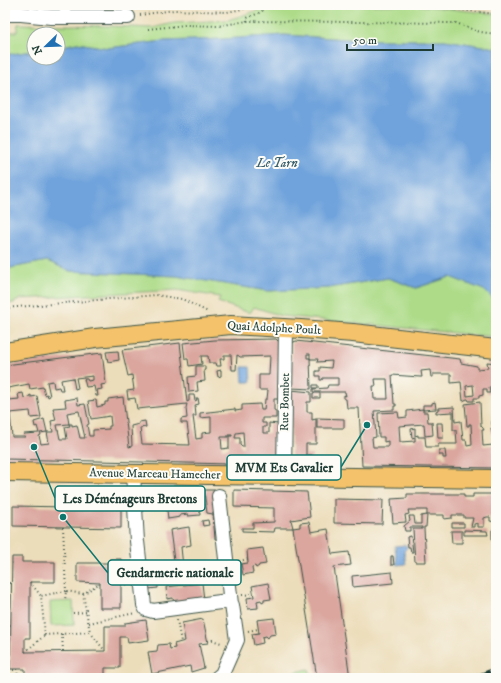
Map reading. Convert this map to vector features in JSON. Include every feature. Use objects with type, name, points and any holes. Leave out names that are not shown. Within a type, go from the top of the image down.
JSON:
[{"type":"main road","name":"Quai Adolphe Poult","points":[[5,352],[95,338],[231,325],[353,333],[496,349]]},
{"type":"main road","name":"Avenue Marceau Hamecher","points":[[5,472],[496,479]]},
{"type":"street","points":[[5,14],[51,17],[128,17]]},
{"type":"street","name":"Rue Bombet","points":[[284,475],[286,328]]},
{"type":"street","points":[[132,474],[144,605],[148,610],[174,609],[225,601],[229,601],[231,604]]},
{"type":"street","points":[[216,678],[222,674],[237,640],[233,607],[231,604],[219,496]]},
{"type":"path","points":[[128,17],[174,10],[228,12],[262,5],[263,10],[259,14],[248,17],[246,19],[247,21]]},
{"type":"path","points":[[416,5],[496,14]]},
{"type":"path","points":[[148,29],[185,25],[218,26],[247,21],[456,23],[480,32],[496,34]]},
{"type":"path","points":[[5,308],[156,295],[182,299],[207,312]]},
{"type":"path","points":[[5,512],[13,512]]},
{"type":"path","points":[[63,527],[66,591],[65,602]]},
{"type":"path","points":[[30,582],[41,596],[45,635]]},
{"type":"path","points":[[41,596],[66,591],[83,594],[100,582]]},
{"type":"path","points":[[5,583],[11,583]]},
{"type":"path","points":[[83,594],[90,632],[105,652]]},
{"type":"path","points":[[174,609],[181,642]]},
{"type":"path","points":[[89,623],[148,610]]},
{"type":"path","points":[[73,613],[87,612]]},
{"type":"path","points":[[5,625],[10,626]]},
{"type":"path","points":[[25,652],[45,635],[90,632]]},
{"type":"path","points":[[62,634],[63,652]]},
{"type":"path","points":[[5,670],[18,669],[18,678]]},
{"type":"green space","points":[[416,5],[496,14],[496,48],[445,40],[361,40],[284,35],[164,41],[108,48],[77,43],[66,45],[66,26],[26,26],[26,52],[5,55],[5,32],[17,32],[18,24],[152,28],[174,23],[228,20],[259,10],[260,6]]},
{"type":"green space","points":[[47,261],[70,271],[176,276],[268,291],[329,288],[388,278],[416,288],[450,277],[484,290],[496,302],[496,337],[282,316],[254,307],[250,313],[218,302],[220,297],[177,290],[19,299],[14,303],[5,304],[5,269]]},
{"type":"green space","points":[[73,601],[74,625],[51,626],[50,602]]},
{"type":"green space","points":[[309,669],[311,678],[270,678]]},
{"type":"water","name":"Le Tarn","points":[[284,35],[361,40],[445,40],[496,48],[496,302],[484,290],[450,277],[416,288],[388,278],[329,288],[268,291],[176,276],[70,271],[47,261],[5,269],[5,55],[26,52],[26,66],[66,66],[66,45],[77,43],[108,48],[164,41]]},
{"type":"water","points":[[242,367],[250,367],[251,382],[243,382]]},
{"type":"water","points":[[406,545],[407,548],[404,551],[406,564],[397,565],[395,546]]},
{"type":"building","points":[[276,339],[279,342],[278,399],[274,399],[276,418],[262,418],[262,423],[266,423],[266,427],[263,427],[263,433],[269,433],[269,423],[278,424],[277,465],[5,459],[5,365],[102,353],[106,384],[101,385],[102,389],[97,390],[98,396],[96,396],[94,386],[86,387],[84,379],[87,379],[88,381],[93,380],[93,376],[76,378],[78,388],[75,389],[73,378],[61,380],[63,390],[60,390],[59,387],[54,388],[53,381],[47,382],[50,396],[48,397],[47,394],[45,395],[43,387],[30,389],[29,384],[8,388],[9,400],[19,399],[18,394],[23,393],[24,398],[31,395],[31,397],[37,396],[41,417],[31,418],[30,411],[10,413],[12,437],[25,437],[24,434],[39,433],[34,422],[44,419],[47,432],[53,432],[51,421],[56,420],[53,408],[66,407],[65,400],[77,398],[78,405],[85,404],[89,424],[87,425],[89,436],[93,436],[93,430],[109,429],[109,426],[111,426],[110,416],[91,419],[88,401],[96,400],[97,407],[105,405],[105,402],[108,402],[108,399],[123,397],[129,447],[132,446],[131,426],[145,421],[146,427],[140,428],[142,444],[190,445],[187,423],[181,423],[181,419],[187,418],[187,404],[137,409],[135,398],[128,399],[127,391],[134,390],[132,375],[128,376],[122,350],[180,343],[187,402],[189,401],[189,395],[194,395],[195,401],[197,400],[196,398],[198,398],[199,404],[195,405],[196,416],[193,416],[196,439],[202,438],[202,433],[211,432],[211,417],[200,418],[200,413],[235,409],[235,411],[242,410],[242,405],[260,404],[261,410],[264,410],[268,390],[259,390],[259,375],[269,375],[270,356],[240,357],[237,355],[236,370],[232,370],[231,355],[224,355],[224,359],[220,359],[221,366],[217,366],[216,363],[209,363],[208,356],[201,356],[202,364],[189,366],[188,359],[185,359],[183,343],[215,340]],"holes":[[[79,411],[85,438],[80,438],[77,425],[72,426],[72,424],[69,424],[67,413]],[[69,424],[70,426],[65,427],[67,439],[60,439],[57,425]],[[47,432],[49,443],[41,444],[39,436],[41,435],[40,433]],[[243,432],[244,447],[240,445],[240,438],[235,438],[236,433]],[[228,435],[232,435],[229,436],[229,448],[222,449],[221,437],[228,437]]]},
{"type":"building","points":[[296,341],[460,359],[461,363],[477,366],[477,369],[488,368],[487,362],[496,363],[496,384],[489,387],[490,393],[487,393],[487,389],[483,389],[483,395],[479,396],[479,398],[474,398],[474,401],[469,401],[467,399],[463,401],[461,382],[451,383],[451,374],[433,374],[433,377],[431,377],[430,370],[421,371],[422,377],[392,375],[394,404],[396,404],[396,406],[394,406],[394,410],[374,411],[376,437],[372,438],[373,447],[388,447],[388,441],[384,442],[384,437],[379,437],[378,413],[398,412],[399,418],[407,417],[407,411],[423,409],[423,412],[427,412],[428,422],[432,422],[433,435],[425,436],[424,424],[399,426],[400,442],[415,441],[415,437],[412,438],[411,429],[415,428],[415,436],[418,435],[418,437],[425,437],[426,447],[438,447],[438,444],[457,444],[456,430],[453,430],[453,412],[436,413],[438,408],[454,407],[455,422],[461,421],[463,440],[466,440],[467,446],[472,445],[471,424],[467,426],[465,404],[480,402],[481,426],[484,430],[482,430],[483,446],[493,445],[494,452],[496,452],[496,468],[362,466],[359,408],[347,408],[346,399],[344,399],[344,395],[346,396],[345,392],[313,392],[313,389],[327,388],[328,385],[338,385],[338,378],[323,378],[320,380],[320,376],[316,376],[316,371],[320,371],[320,367],[331,368],[332,361],[317,362],[318,359],[310,359],[311,389],[291,388],[292,343]],"holes":[[[307,354],[310,354],[310,358],[307,358]],[[375,379],[387,379],[388,399],[374,399],[373,386],[376,386]],[[473,385],[474,395],[467,396],[466,386]],[[439,450],[445,450],[446,458],[443,458],[443,455],[439,455]]]},
{"type":"building","points":[[118,351],[119,360],[108,362],[106,352]]},
{"type":"building","points":[[196,366],[205,366],[205,381],[197,382],[198,391],[189,392],[188,377],[196,376]]},
{"type":"building","points":[[221,370],[221,376],[218,377],[217,371]]},
{"type":"building","points":[[313,385],[318,385],[318,388],[313,388]]},
{"type":"building","points":[[291,390],[311,392],[311,402],[307,402],[307,412],[312,412],[312,420],[316,419],[316,444],[306,444],[306,455],[312,455],[312,465],[291,464]]},
{"type":"building","points":[[313,393],[320,393],[320,398],[313,398]]},
{"type":"building","points":[[435,402],[436,409],[423,410],[423,405],[432,405],[432,403]]},
{"type":"building","points":[[317,418],[344,419],[344,428],[317,428]]},
{"type":"building","points":[[492,421],[496,421],[496,425],[492,425]]},
{"type":"building","points":[[437,423],[442,423],[443,438],[438,438]]},
{"type":"building","points":[[491,428],[496,428],[496,436],[493,436]]},
{"type":"building","points":[[204,490],[214,490],[221,539],[215,539],[213,514],[207,513]]},
{"type":"building","points":[[234,490],[307,492],[310,517],[291,520],[293,528],[275,528],[274,532],[242,531],[242,528],[253,528],[253,523],[274,522],[274,508],[234,507]]},
{"type":"building","points":[[407,494],[464,494],[464,497],[473,497],[473,494],[496,494],[495,522],[490,521],[490,517],[487,517],[484,518],[484,527],[478,527],[478,523],[474,524],[474,527],[471,527],[473,518],[464,518],[464,515],[452,515],[452,518],[444,519],[444,515],[427,515],[427,510],[408,510],[409,514],[405,515],[406,522],[393,523],[391,499],[407,498]]},
{"type":"building","points":[[198,497],[200,515],[180,515],[180,517],[168,519],[166,501]]},
{"type":"building","points":[[334,499],[383,500],[382,524],[334,523]]},
{"type":"building","points":[[13,506],[121,508],[121,528],[13,526]]},
{"type":"building","points":[[427,515],[426,527],[424,527],[426,562],[415,562],[413,529],[422,529],[422,527],[410,527],[410,531],[405,531],[404,526],[410,521],[409,516],[414,516],[415,524],[421,524],[421,516]]},
{"type":"building","points":[[208,520],[209,525],[203,526],[202,521]]},
{"type":"building","points":[[309,522],[311,532],[328,529],[332,554],[349,552],[351,565],[334,567],[350,678],[317,678],[293,528],[300,527],[300,523]]},
{"type":"building","points":[[452,523],[464,523],[464,527],[452,527]]},
{"type":"building","points":[[189,527],[191,545],[181,547],[183,567],[175,568],[170,530]]},
{"type":"building","points":[[464,530],[487,531],[488,535],[464,535]]},
{"type":"building","points":[[492,530],[496,530],[496,544],[495,539],[492,539]]},
{"type":"building","points":[[451,531],[462,531],[462,543],[452,543]]},
{"type":"building","points":[[411,536],[413,552],[411,552],[410,547],[408,547],[407,537]]},
{"type":"building","points":[[263,548],[266,564],[259,565],[256,568],[255,566],[252,567],[253,573],[243,575],[241,564],[248,563],[247,550]]},
{"type":"building","points":[[391,556],[393,556],[394,565],[391,565]]},
{"type":"building","points":[[12,557],[22,557],[22,562],[55,562],[55,582],[30,582],[30,638],[25,638],[25,652],[105,651],[105,626],[125,626],[125,623],[146,620],[149,640],[128,643],[127,637],[120,637],[120,668],[105,668],[105,677],[25,677],[25,669],[10,669]]},
{"type":"building","points":[[110,559],[121,559],[121,608],[100,608],[100,583],[77,582],[77,563],[110,563]]},
{"type":"building","points":[[392,572],[393,583],[353,587],[352,576]]},
{"type":"building","points":[[157,574],[158,588],[148,589],[146,575]]},
{"type":"building","points":[[202,583],[204,600],[174,606],[173,598],[167,599],[166,587]]},
{"type":"building","points":[[268,583],[271,599],[264,600],[262,603],[261,600],[257,601],[258,608],[248,609],[247,598],[254,597],[252,586]]},
{"type":"building","points":[[274,618],[276,634],[270,635],[268,638],[266,636],[262,637],[263,643],[254,645],[252,634],[259,633],[257,620]]},
{"type":"building","points":[[203,619],[208,643],[199,644],[204,668],[191,672],[190,666],[152,674],[148,652],[157,651],[158,645],[169,644],[170,649],[175,648],[174,644],[185,641],[182,623]]},
{"type":"railway","points":[[473,678],[496,669]]},
{"type":"railway","points":[[490,678],[496,676]]},
{"type":"place","name":"MVM Ets Cavalier","points":[[367,425]]},
{"type":"place","name":"Les Déménageurs Bretons","points":[[34,447]]},
{"type":"place","name":"Gendarmerie nationale","points":[[63,517]]}]
